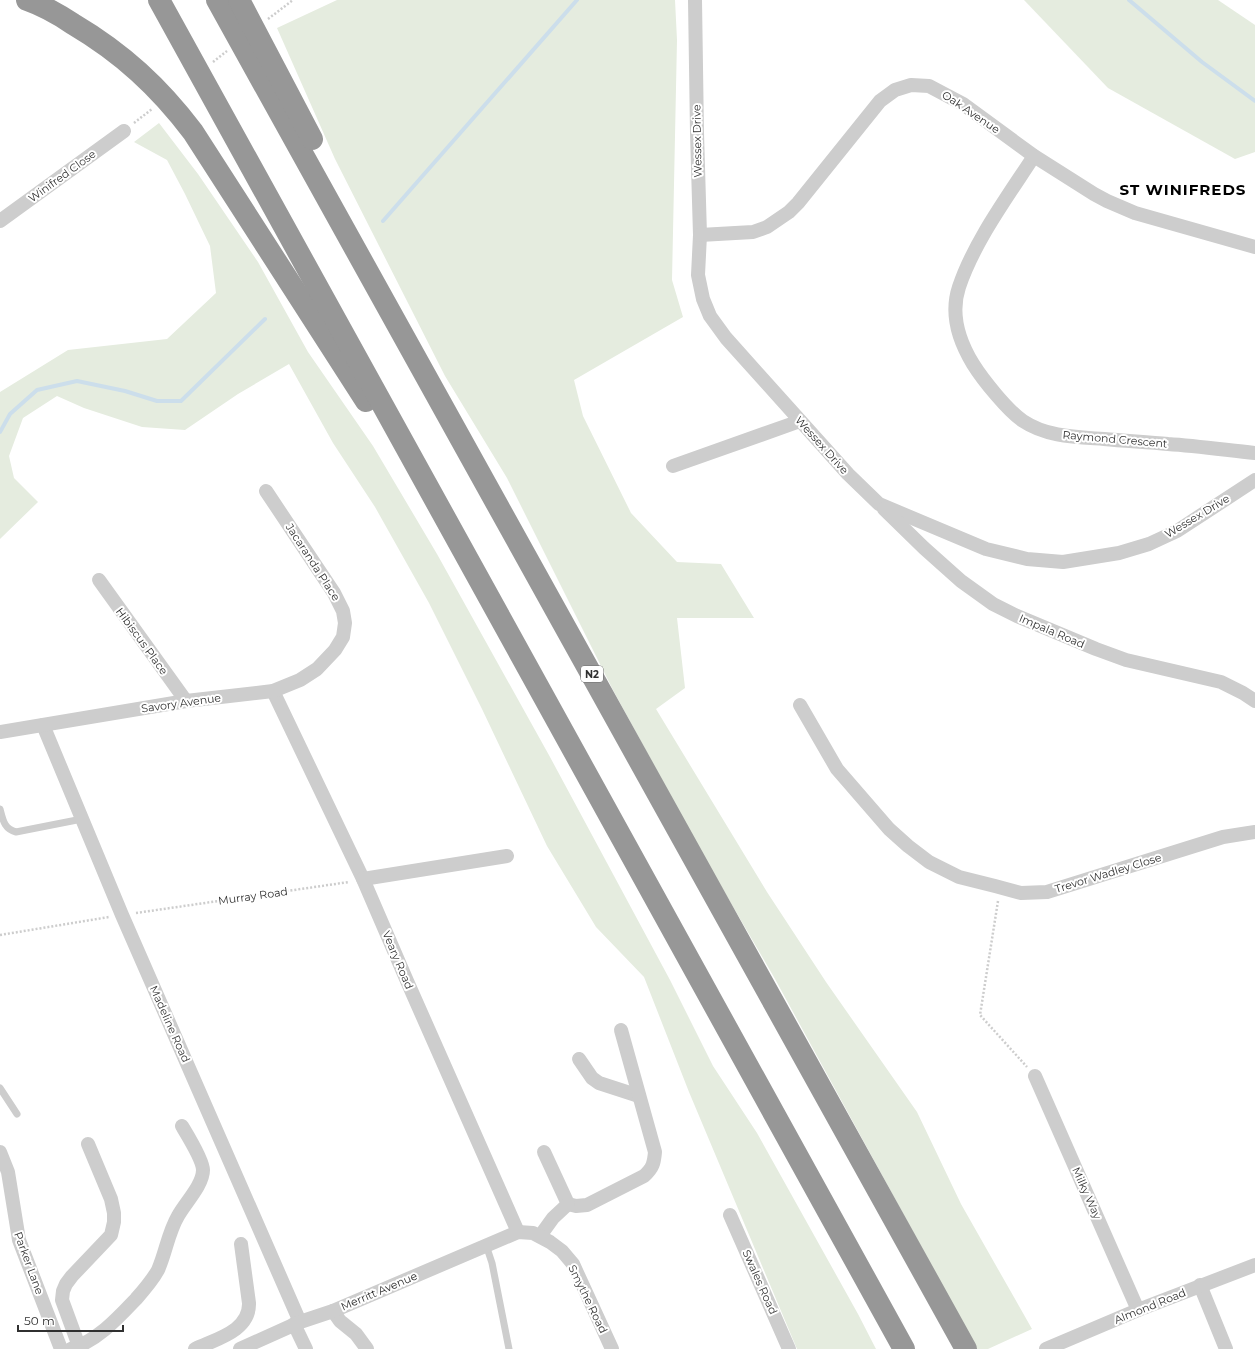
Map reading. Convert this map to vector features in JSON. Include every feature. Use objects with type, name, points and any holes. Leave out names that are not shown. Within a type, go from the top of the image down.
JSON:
[{"type":"highway","points":[[27,0],[43,6],[97,38],[140,72],[158,89],[178,113],[192,132],[372,409],[428,501],[451,527]]},
{"type":"highway","points":[[159,0],[904,1349]]},
{"type":"highway","name":"N2","points":[[217,0],[966,1349]]},
{"type":"highway","points":[[239,0],[465,430],[476,456],[480,472]]},
{"type":"street","name":"Wessex Drive","points":[[695,0],[700,235],[698,275],[703,299],[710,316],[726,338],[848,474],[879,504],[986,549],[1026,559],[1063,562],[1119,553],[1149,544],[1176,531],[1255,480]]},
{"type":"street","name":"Oak Avenue","points":[[700,235],[753,232],[767,227],[777,221],[798,203],[880,101],[896,90],[911,85],[929,86],[948,95],[963,104],[1034,156],[1094,194],[1120,207],[1255,247]]},
{"type":"street","name":"Winifred Close","points":[[0,221],[124,131]]},
{"type":"street","name":"Raymond Crescent","points":[[1034,156],[982,238],[969,261],[958,288],[955,312],[956,325],[967,355],[975,368],[1012,413],[1023,421],[1049,433],[1080,438],[1170,444],[1255,453]]},
{"type":"street","points":[[673,466],[800,421]]},
{"type":"street","name":"Jacaranda Place","points":[[266,491],[334,593],[343,611],[345,623],[343,637]]},
{"type":"street","name":"Impala Road","points":[[879,504],[924,548],[961,580],[993,604],[1054,632],[1126,660],[1221,682],[1255,701]]},
{"type":"street","name":"Hibiscus Place","points":[[99,580],[186,702]]},
{"type":"street","name":"Savory Avenue","points":[[0,732],[186,702],[273,692],[300,680],[317,669],[336,650],[343,637]]},
{"type":"street","name":"Veary Road","points":[[273,692],[363,879],[518,1232]]},
{"type":"street","name":"Trevor Wadley Close","points":[[800,705],[837,769],[889,828],[908,846],[929,862],[959,878],[1021,893],[1047,892],[1223,837],[1255,832]]},
{"type":"street","name":"Madeline Road","points":[[43,725],[122,915],[297,1323],[306,1349]]},
{"type":"street","points":[[363,879],[507,856]]},
{"type":"street","points":[[568,1204],[576,1206],[588,1205],[644,1176],[653,1166],[655,1152],[621,1030]]},
{"type":"street","points":[[580,1059],[592,1078],[600,1083],[639,1096]]},
{"type":"street","name":"Milky Way","points":[[1035,1076],[1138,1310]]},
{"type":"street","points":[[88,1144],[111,1199],[114,1222],[111,1235],[72,1276],[63,1291],[62,1300],[77,1348],[92,1339],[118,1319],[152,1281],[162,1259],[172,1227],[178,1215],[197,1188],[203,1171],[200,1161],[182,1126]]},
{"type":"street","name":"Parker Lane","points":[[0,1152],[8,1172],[19,1240],[61,1349]]},
{"type":"street","points":[[544,1152],[568,1204]]},
{"type":"street","points":[[540,1236],[553,1218],[568,1204]]},
{"type":"street","name":"Swales Road","points":[[730,1215],[789,1349]]},
{"type":"street","name":"Smythe Road","points":[[518,1232],[533,1233],[540,1236],[562,1251],[572,1264],[612,1349]]},
{"type":"street","name":"Merritt Avenue","points":[[240,1349],[297,1323],[333,1311],[518,1232]]},
{"type":"street","points":[[195,1349],[234,1330],[241,1325],[246,1318],[249,1311],[249,1303],[241,1244]]},
{"type":"street","name":"Almond Road","points":[[1046,1349],[1200,1285],[1255,1265]]},
{"type":"street","points":[[1200,1285],[1226,1349]]},
{"type":"street","points":[[333,1311],[340,1321],[360,1338],[367,1349]]},
{"type":"lane","points":[[0,809],[5,826],[16,832],[82,819]]},
{"type":"lane","points":[[0,1088],[16,1114]]},
{"type":"lane","points":[[486,1245],[492,1263],[509,1349]]},
{"type":"path","points":[[286,5],[293,0]]},
{"type":"path","name":"Murray Road","points":[[0,935],[363,879]]},
{"type":"path","points":[[1000,888],[980,1015],[1035,1076]]},
{"type":"shaded area","points":[[337,0],[675,0],[677,40],[672,280],[683,317],[574,380],[583,416],[631,513],[677,562],[721,564],[754,618],[677,618],[685,688],[656,709],[767,892],[826,982],[917,1112],[961,1204],[1032,1329],[988,1349],[977,1349],[775,979],[703,855],[613,690],[507,478],[445,376],[335,159],[277,28]]},
{"type":"shaded area","points":[[1024,0],[1218,0],[1255,25],[1255,152],[1235,159],[1108,88]]},
{"type":"shaded area","points":[[159,123],[198,174],[258,262],[308,352],[373,446],[437,554],[550,757],[670,980],[713,1066],[757,1133],[876,1349],[797,1349],[689,1092],[644,977],[596,927],[547,846],[482,709],[429,603],[375,507],[333,443],[289,364],[238,394],[185,430],[142,427],[84,408],[57,396],[23,418],[9,456],[14,478],[38,502],[0,539],[0,392],[68,350],[167,339],[216,293],[210,246],[167,160],[134,142]]},
{"type":"waterway","points":[[383,221],[577,0]]},
{"type":"waterway","points":[[1129,0],[1202,62],[1255,101]]},
{"type":"waterway","points":[[0,432],[10,414],[37,390],[77,381],[125,391],[157,401],[181,401],[265,319]]},
{"type":"district","name":"ST WINIFREDS","points":[[1183,190]]}]
